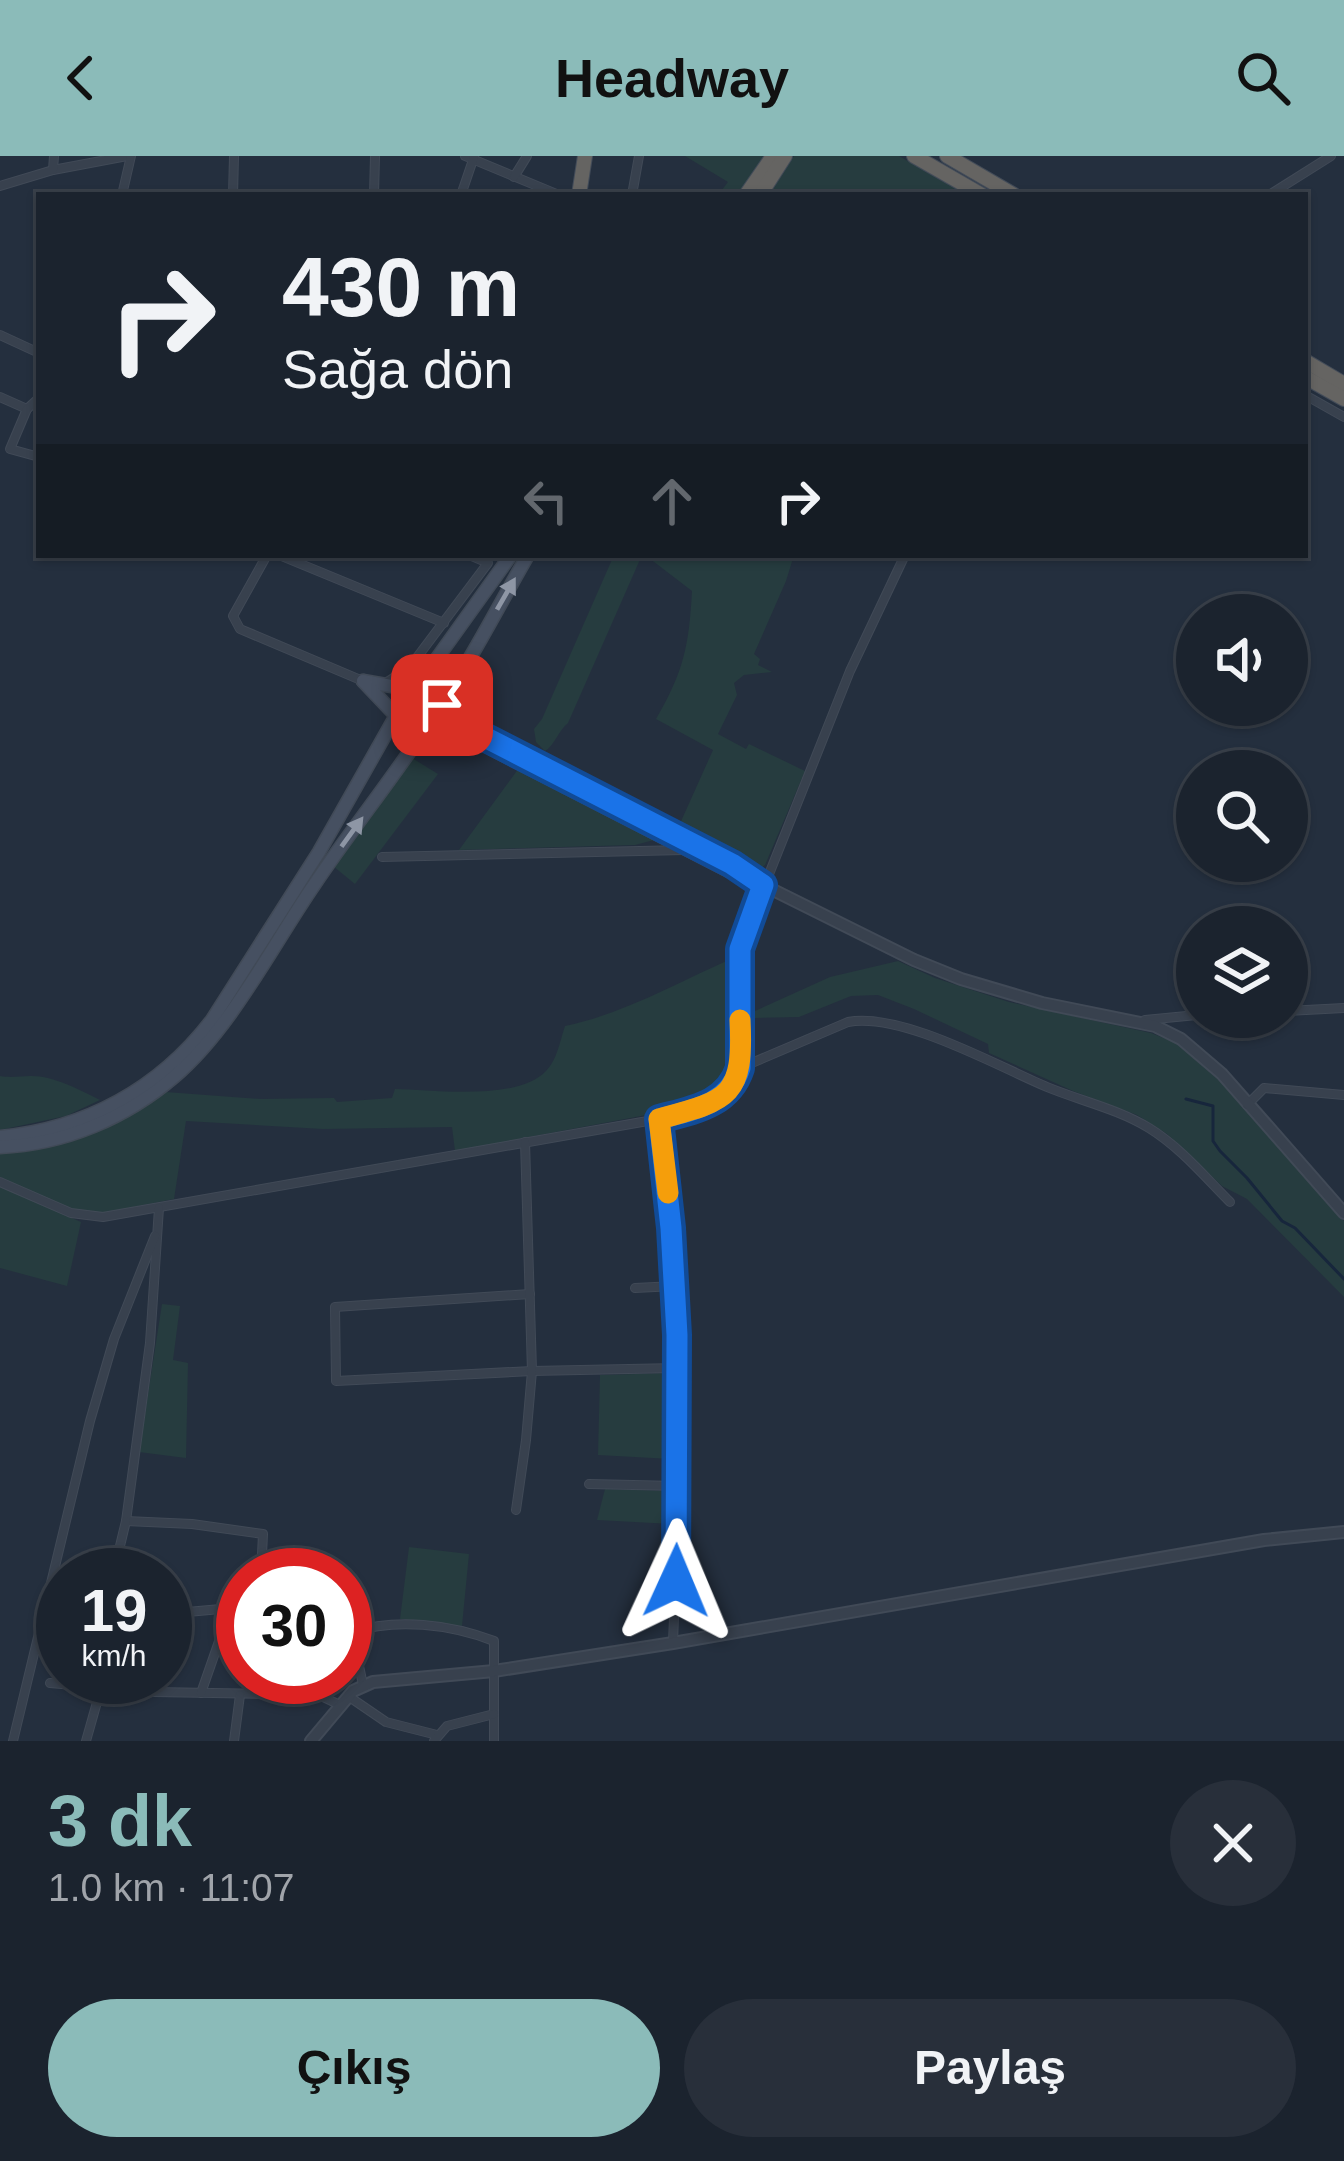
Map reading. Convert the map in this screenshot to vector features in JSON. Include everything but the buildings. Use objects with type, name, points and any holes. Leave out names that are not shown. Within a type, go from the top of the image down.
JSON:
[{"type":"highway","points":[[579,192],[585,156]]},
{"type":"highway","points":[[748,192],[772,156]]},
{"type":"highway","points":[[762,192],[785,156]]},
{"type":"highway","points":[[914,156],[977,192]]},
{"type":"highway","points":[[947,156],[1009,192]]},
{"type":"highway","points":[[1308,364],[1344,384]]},
{"type":"highway","points":[[1308,379],[1344,399]]},
{"type":"main road","points":[[0,1147],[53,1140],[108,1120],[143,1100],[195,1058],[442,705],[526,558]]},
{"type":"main road","points":[[0,1137],[56,1128],[95,1114],[151,1082],[191,1045],[212,1020],[319,852],[412,690],[508,559]]},
{"type":"main road","points":[[363,681],[429,694],[442,705]]},
{"type":"main road","points":[[363,681],[408,726],[425,730]]},
{"type":"street","points":[[53,170],[55,156]]},
{"type":"street","points":[[0,186],[129,156],[123,192]]},
{"type":"street","points":[[233,192],[234,156]]},
{"type":"street","points":[[374,192],[375,156]]},
{"type":"street","points":[[514,177],[527,156]]},
{"type":"street","points":[[633,192],[640,156]]},
{"type":"street","points":[[1274,192],[1331,156]]},
{"type":"street","points":[[462,192],[471,157],[552,192]]},
{"type":"street","points":[[0,335],[36,352]]},
{"type":"street","points":[[0,397],[27,409]]},
{"type":"street","points":[[1308,397],[1344,418]]},
{"type":"street","points":[[36,401],[27,409],[10,449],[36,456]]},
{"type":"street","points":[[264,558],[233,616],[235,623],[363,681]]},
{"type":"street","points":[[286,558],[444,623]]},
{"type":"street","points":[[476,558],[488,563],[508,559]]},
{"type":"street","points":[[0,1182],[61,1210],[103,1217],[659,1119],[714,1103],[733,1085],[740,1068],[740,949],[850,671],[904,558]]},
{"type":"street","points":[[383,684],[409,668],[488,563]]},
{"type":"street","points":[[442,705],[469,729],[732,864],[763,885]]},
{"type":"street","points":[[425,730],[487,747],[686,850],[962,979],[1042,1004],[1156,1026],[1194,1047],[1222,1074],[1344,1213]]},
{"type":"street","points":[[382,857],[686,850]]},
{"type":"street","points":[[1308,1010],[1344,1009]]},
{"type":"street","points":[[1138,1021],[1176,1017]]},
{"type":"street","points":[[740,1068],[848,1022],[898,1026],[1126,1116],[1163,1137],[1230,1202]]},
{"type":"street","points":[[1247,1105],[1264,1088],[1344,1095]]},
{"type":"street","points":[[659,1119],[675,1286],[673,1643]]},
{"type":"street","points":[[516,1510],[532,1371],[525,1142]]},
{"type":"street","points":[[120,1548],[150,1343],[159,1208]]},
{"type":"street","points":[[13,1741],[90,1421],[114,1339],[155,1236]]},
{"type":"street","points":[[635,1288],[675,1286]]},
{"type":"street","points":[[530,1294],[334,1307],[336,1382],[677,1368]]},
{"type":"street","points":[[590,1484],[677,1486]]},
{"type":"street","points":[[126,1521],[263,1534],[262,1548]]},
{"type":"street","points":[[372,1684],[494,1671],[1242,1544],[1344,1532]]},
{"type":"street","points":[[372,1627],[467,1632],[494,1641],[494,1741]]},
{"type":"street","points":[[202,1693],[216,1651]]},
{"type":"street","points":[[192,1693],[216,1694]]},
{"type":"street","points":[[86,1741],[96,1704]]},
{"type":"street","points":[[234,1741],[239,1704]]},
{"type":"street","points":[[310,1741],[341,1704]]},
{"type":"street","points":[[352,1704],[386,1722],[436,1738],[447,1726],[494,1714]]},
{"type":"green space","points":[[685,156],[766,156],[741,192],[720,192],[728,182]]},
{"type":"green space","points":[[794,156],[899,156],[961,192],[771,192]]},
{"type":"green space","points":[[613,558],[641,558],[568,723],[545,751],[536,742],[534,729]]},
{"type":"green space","points":[[649,558],[793,558],[754,654],[760,659],[758,665],[772,672],[744,675],[734,683],[737,695],[718,734],[805,771],[760,869],[678,828],[713,750],[656,719],[683,657],[692,591]]},
{"type":"green space","points":[[412,758],[438,774],[355,884],[333,866]]},
{"type":"green space","points":[[519,768],[654,840],[635,845],[459,850]]},
{"type":"green space","points":[[733,958],[731,1069],[722,1087],[710,1096],[657,1113],[455,1151],[452,1127],[323,1129],[186,1121],[174,1199],[103,1213],[72,1210],[0,1177],[0,1152],[40,1149],[102,1130],[166,1092],[261,1099],[334,1098],[337,1102],[392,1098],[395,1089],[475,1092],[516,1087],[550,1067],[565,1026],[629,1006]]},
{"type":"green space","points":[[898,961],[1009,1002],[1151,1033],[1176,1043],[1221,1082],[1344,1221],[1344,1297],[1247,1199],[1222,1186],[1167,1134],[1137,1115],[989,1053],[988,1044],[878,995],[851,996],[799,1017],[755,1018],[755,1011],[830,977]]},
{"type":"green space","points":[[0,1076],[49,1078],[100,1100],[66,1116],[0,1130]]},
{"type":"green space","points":[[0,1186],[81,1222],[67,1286],[0,1268]]},
{"type":"green space","points":[[162,1304],[180,1306],[173,1360],[188,1363],[186,1458],[139,1452]]},
{"type":"green space","points":[[671,1373],[671,1459],[598,1455],[600,1375]]},
{"type":"green space","points":[[605,1489],[672,1491],[672,1524],[597,1520]]},
{"type":"green space","points":[[409,1547],[469,1554],[462,1626],[400,1619]]},
{"type":"waterway","points":[[1186,1099],[1213,1106],[1213,1141],[1220,1151],[1282,1221],[1295,1228],[1344,1279]]},
{"type":"slow traffic","points":[[668,1193],[659,1119],[714,1103],[728,1091],[740,1068],[740,1020]]},
{"type":"route","points":[[442,705],[469,729],[732,864],[763,885],[740,949],[737,1079],[714,1103],[659,1119],[677,1335],[676,1581]]}]
